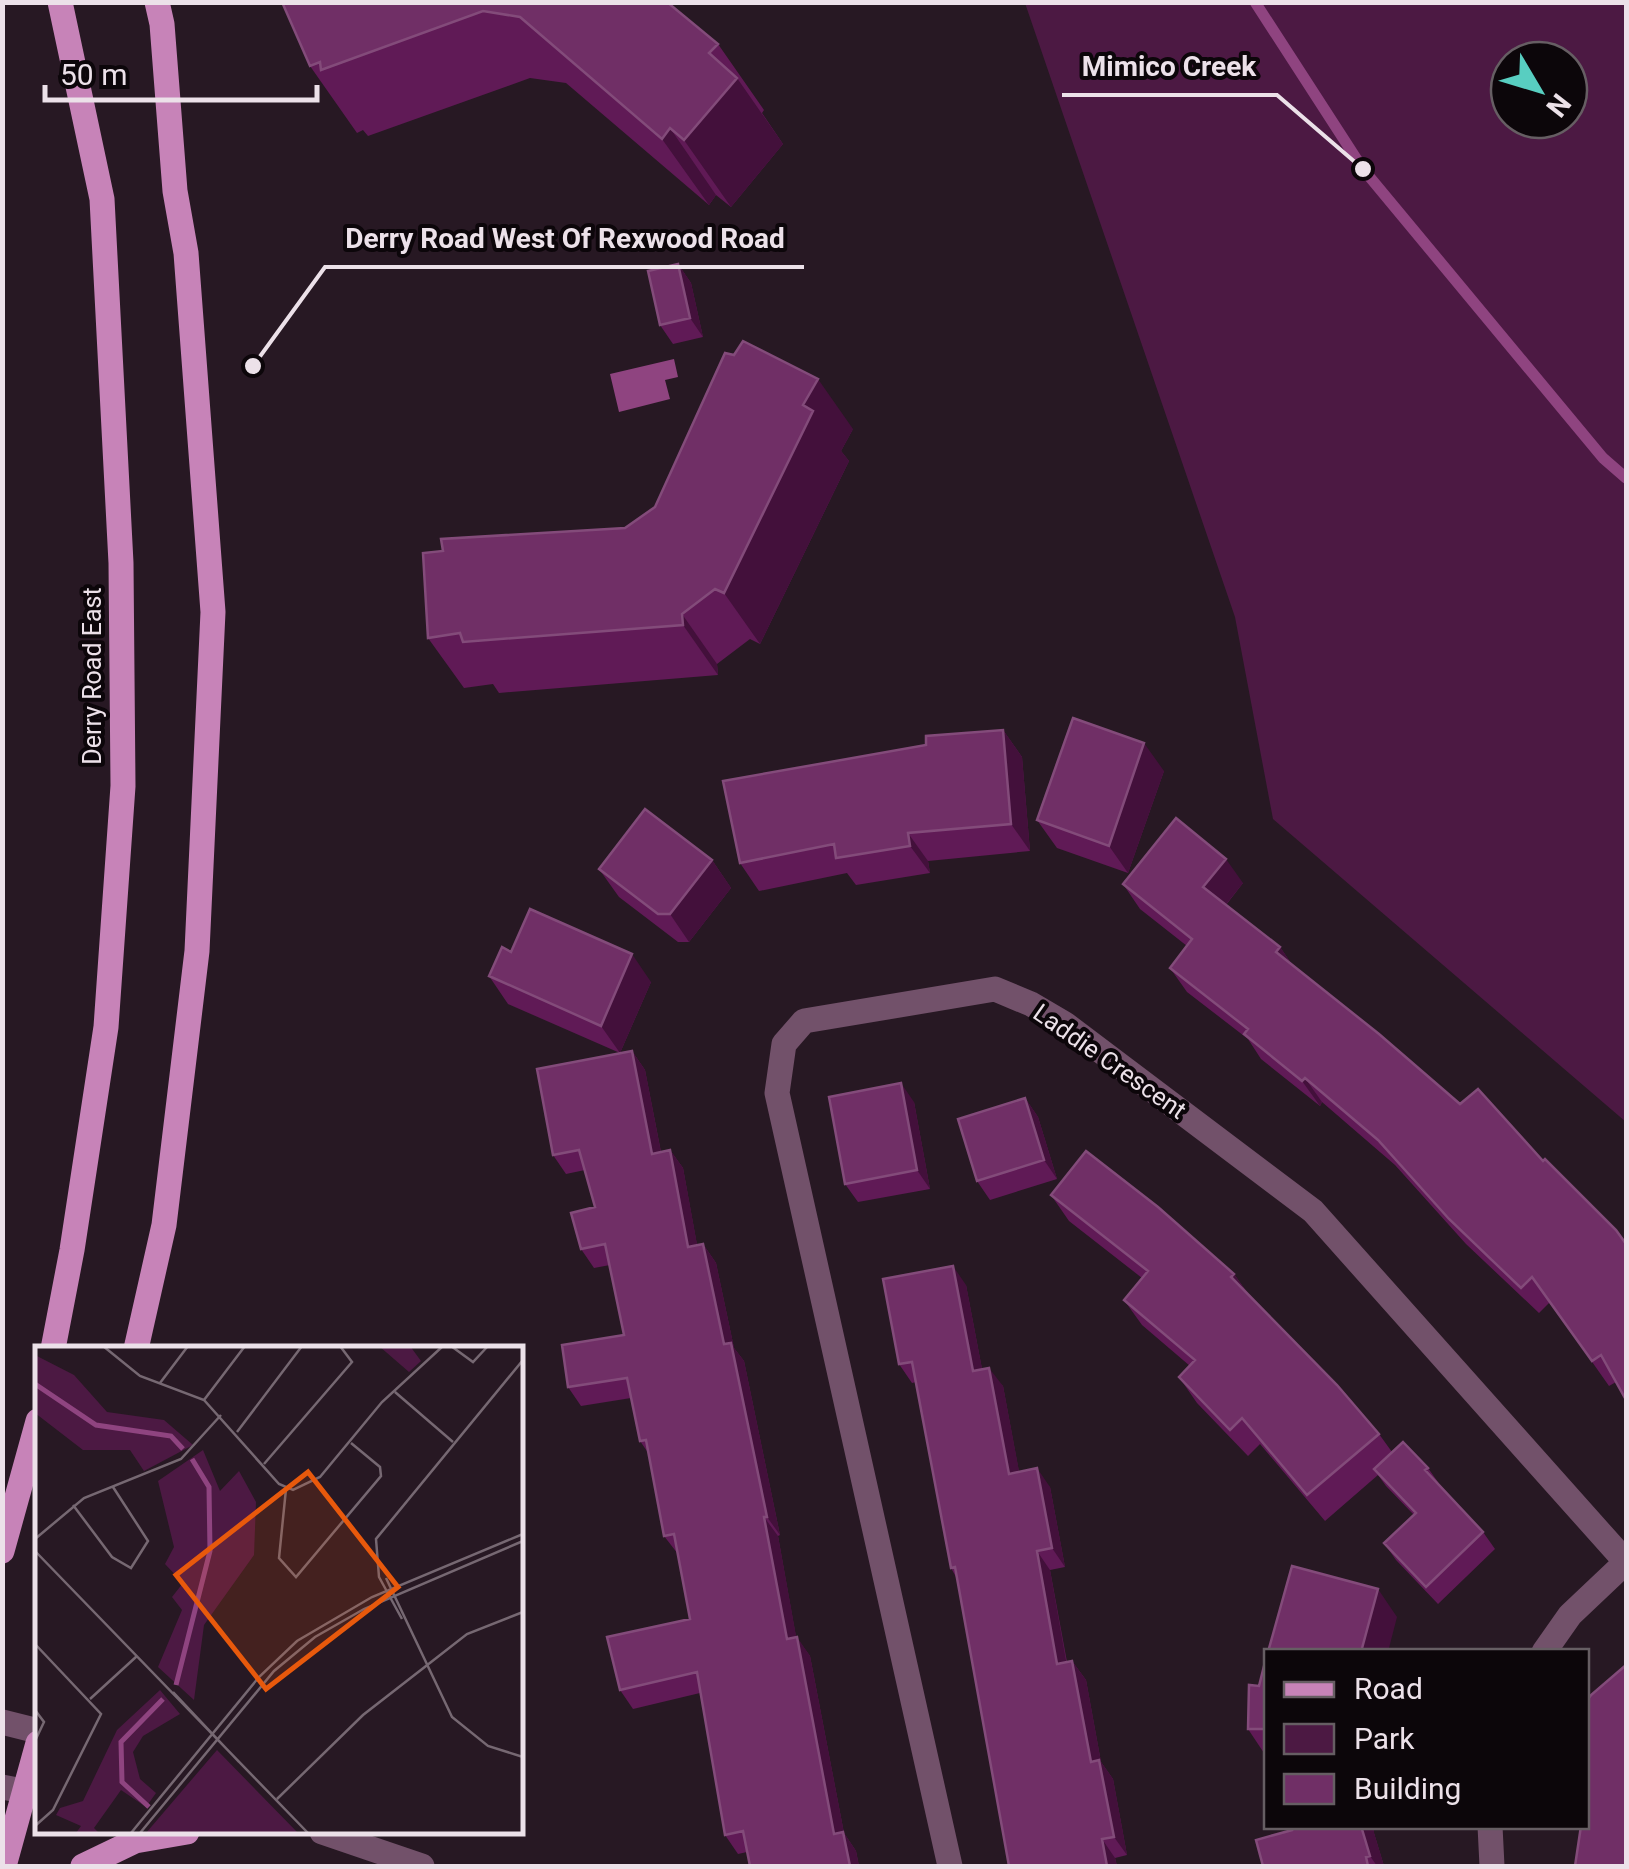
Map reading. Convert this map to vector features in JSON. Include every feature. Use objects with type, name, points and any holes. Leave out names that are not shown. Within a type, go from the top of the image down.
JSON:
[{"type":"main road","name":"Derry Road East","points":[[54,1346],[106,1027],[122,786],[121,563],[102,199],[60,2]]},
{"type":"main road","points":[[137,1346],[164,1225],[197,951],[213,612],[186,253],[175,190],[157,2]]},
{"type":"main road","points":[[2,1551],[35,1431]]},
{"type":"main road","points":[[4,1866],[35,1752]]},
{"type":"main road","points":[[83,1866],[135,1841],[176,1834]]},
{"type":"street","name":"Laddie Crescent","points":[[950,1866],[777,1093],[784,1044],[804,1021],[995,989],[1032,1004],[1064,1024],[1314,1211],[1626,1562]]},
{"type":"street","points":[[1546,1649],[1570,1614],[1626,1562]]},
{"type":"street","points":[[2,1722],[35,1730]]},
{"type":"street","points":[[1490,1829],[1492,1866]]},
{"type":"street","points":[[328,1834],[422,1866]]},
{"type":"green space","points":[[1025,3],[1626,3],[1626,1122],[1273,819],[1235,617]]},
{"type":"shaded area","points":[[674,359],[678,377],[665,380],[670,399],[619,412],[610,374]]},
{"type":"building","points":[[282,2],[667,2],[718,44],[709,53],[737,78],[684,140],[670,128],[662,139],[520,17],[483,11],[321,70],[320,62],[310,66]]},
{"type":"building","points":[[678,264],[690,318],[660,325],[648,271]]},
{"type":"building","points":[[743,341],[818,379],[803,405],[813,411],[724,593],[715,589],[682,614],[683,625],[463,642],[460,633],[428,638],[423,553],[443,551],[441,539],[625,528],[655,507],[725,353],[734,355]]},
{"type":"building","points":[[1073,718],[1144,743],[1109,846],[1037,820]]},
{"type":"building","points":[[1003,730],[1011,824],[908,833],[910,846],[836,858],[834,844],[740,863],[723,781],[926,745],[926,736]]},
{"type":"building","points":[[645,809],[712,860],[670,914],[658,914],[599,869]]},
{"type":"building","points":[[1176,818],[1226,859],[1203,887],[1280,947],[1276,952],[1460,1104],[1478,1089],[1543,1161],[1616,1230],[1626,1244],[1626,1400],[1601,1355],[1592,1361],[1532,1277],[1521,1288],[1449,1219],[1378,1140],[1305,1078],[1302,1081],[1244,1034],[1248,1029],[1170,968],[1192,939],[1123,884]]},
{"type":"building","points":[[530,909],[632,954],[601,1026],[489,976],[502,947],[511,952]]},
{"type":"building","points":[[632,1051],[652,1154],[670,1150],[688,1247],[703,1244],[724,1344],[731,1343],[767,1517],[787,1639],[797,1637],[834,1834],[843,1832],[850,1866],[750,1866],[743,1831],[725,1835],[697,1672],[620,1690],[607,1637],[690,1619],[674,1534],[664,1536],[646,1440],[640,1441],[627,1378],[568,1387],[562,1345],[624,1335],[605,1244],[581,1249],[571,1213],[595,1207],[579,1150],[553,1155],[537,1069]]},
{"type":"building","points":[[901,1083],[917,1170],[845,1184],[829,1097]]},
{"type":"building","points":[[1025,1098],[1044,1160],[977,1181],[958,1119]]},
{"type":"building","points":[[1086,1151],[1234,1274],[1231,1277],[1337,1385],[1379,1434],[1307,1495],[1242,1418],[1230,1430],[1179,1377],[1195,1360],[1124,1300],[1148,1271],[1051,1195]]},
{"type":"building","points":[[953,1266],[973,1371],[989,1368],[1009,1474],[1037,1468],[1052,1548],[1037,1551],[1057,1664],[1072,1661],[1091,1762],[1099,1760],[1114,1837],[1102,1839],[1107,1866],[1009,1866],[955,1567],[951,1568],[912,1362],[899,1364],[883,1279]]},
{"type":"building","points":[[1403,1442],[1483,1532],[1426,1587],[1384,1543],[1416,1513],[1374,1469]]},
{"type":"building","points":[[1292,1566],[1378,1589],[1362,1649],[1269,1649]]},
{"type":"building","points":[[1626,1665],[1626,1866],[1575,1866],[1581,1829],[1589,1829],[1591,1695]]},
{"type":"building","points":[[1264,1666],[1264,1729],[1248,1729],[1249,1685],[1259,1686]]},
{"type":"building","points":[[1362,1829],[1370,1856],[1366,1857],[1368,1866],[1263,1866],[1256,1840],[1292,1830]]},
{"type":"waterway","points":[[1255,2],[1363,169],[1603,458],[1626,478]]},
{"type":"place","name":"Mimico Creek","points":[[1363,169]]},
{"type":"place","name":"Derry Road West Of Rexwood Road","points":[[253,366]]}]
